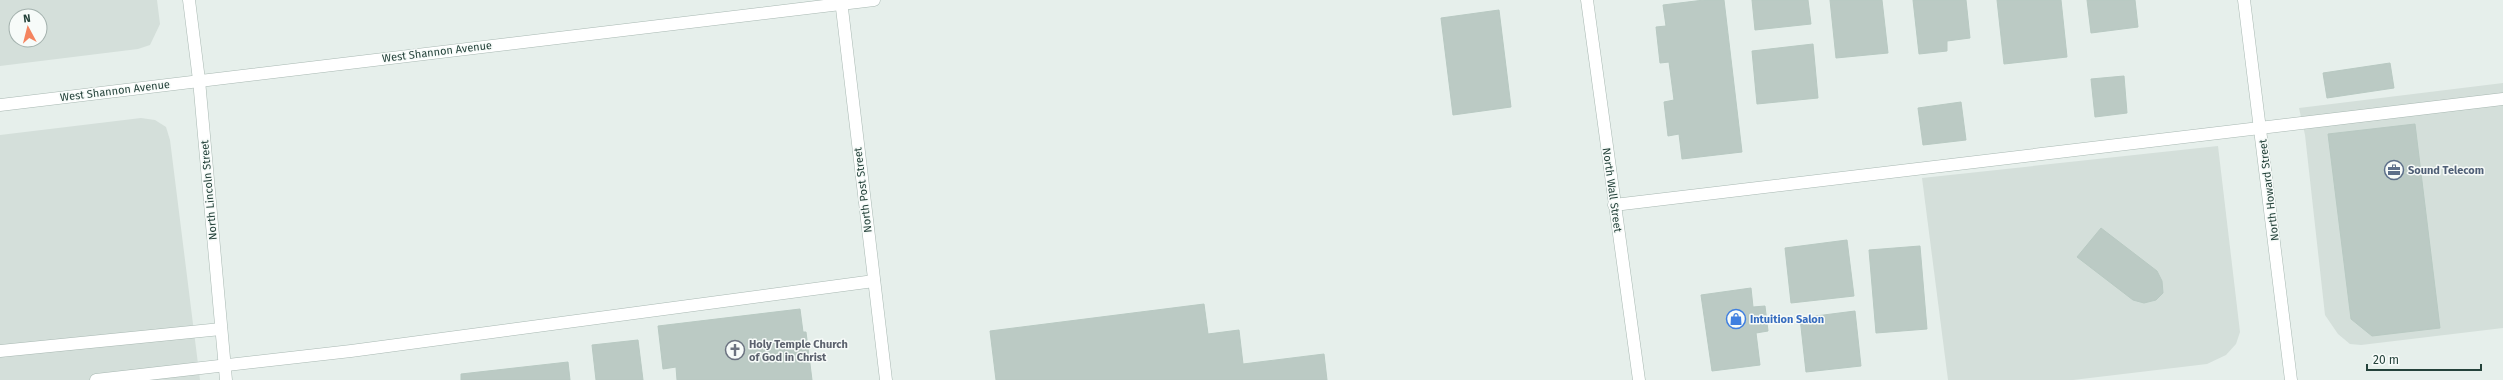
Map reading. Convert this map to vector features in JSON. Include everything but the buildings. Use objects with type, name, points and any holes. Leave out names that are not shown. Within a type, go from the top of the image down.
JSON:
[{"type":"street","name":"North Lincoln Street","points":[[190,0],[199,80],[226,380]]},
{"type":"street","name":"West Shannon Avenue","points":[[0,105],[841,2],[874,0]]},
{"type":"street","name":"North Wall Street","points":[[1587,0],[1639,380]]},
{"type":"street","name":"North Howard Street","points":[[2244,0],[2291,380]]},
{"type":"street","name":"North Post Street","points":[[841,2],[886,380]]},
{"type":"street","points":[[1614,205],[2503,99]]},
{"type":"street","points":[[96,380],[224,364],[351,351],[874,281]]},
{"type":"street","points":[[0,351],[221,329]]},
{"type":"shaded area","points":[[0,0],[157,0],[160,24],[150,45],[138,49],[0,66]]},
{"type":"shaded area","points":[[2503,83],[2503,328],[2361,345],[2350,344],[2338,334],[2325,315],[2305,135],[2299,108]]},
{"type":"shaded area","points":[[141,118],[155,120],[166,127],[170,140],[200,380],[0,380],[0,135]]},
{"type":"shaded area","points":[[2218,146],[2240,332],[2236,344],[2226,355],[2207,364],[2073,380],[1948,380],[1922,178]]},
{"type":"place","name":"Sound Telecom","points":[[2394,170]]},
{"type":"place","name":"Intuition Salon","points":[[1736,319]]},
{"type":"place","name":"Holy Temple Church of God in Christ","points":[[735,350]]}]
